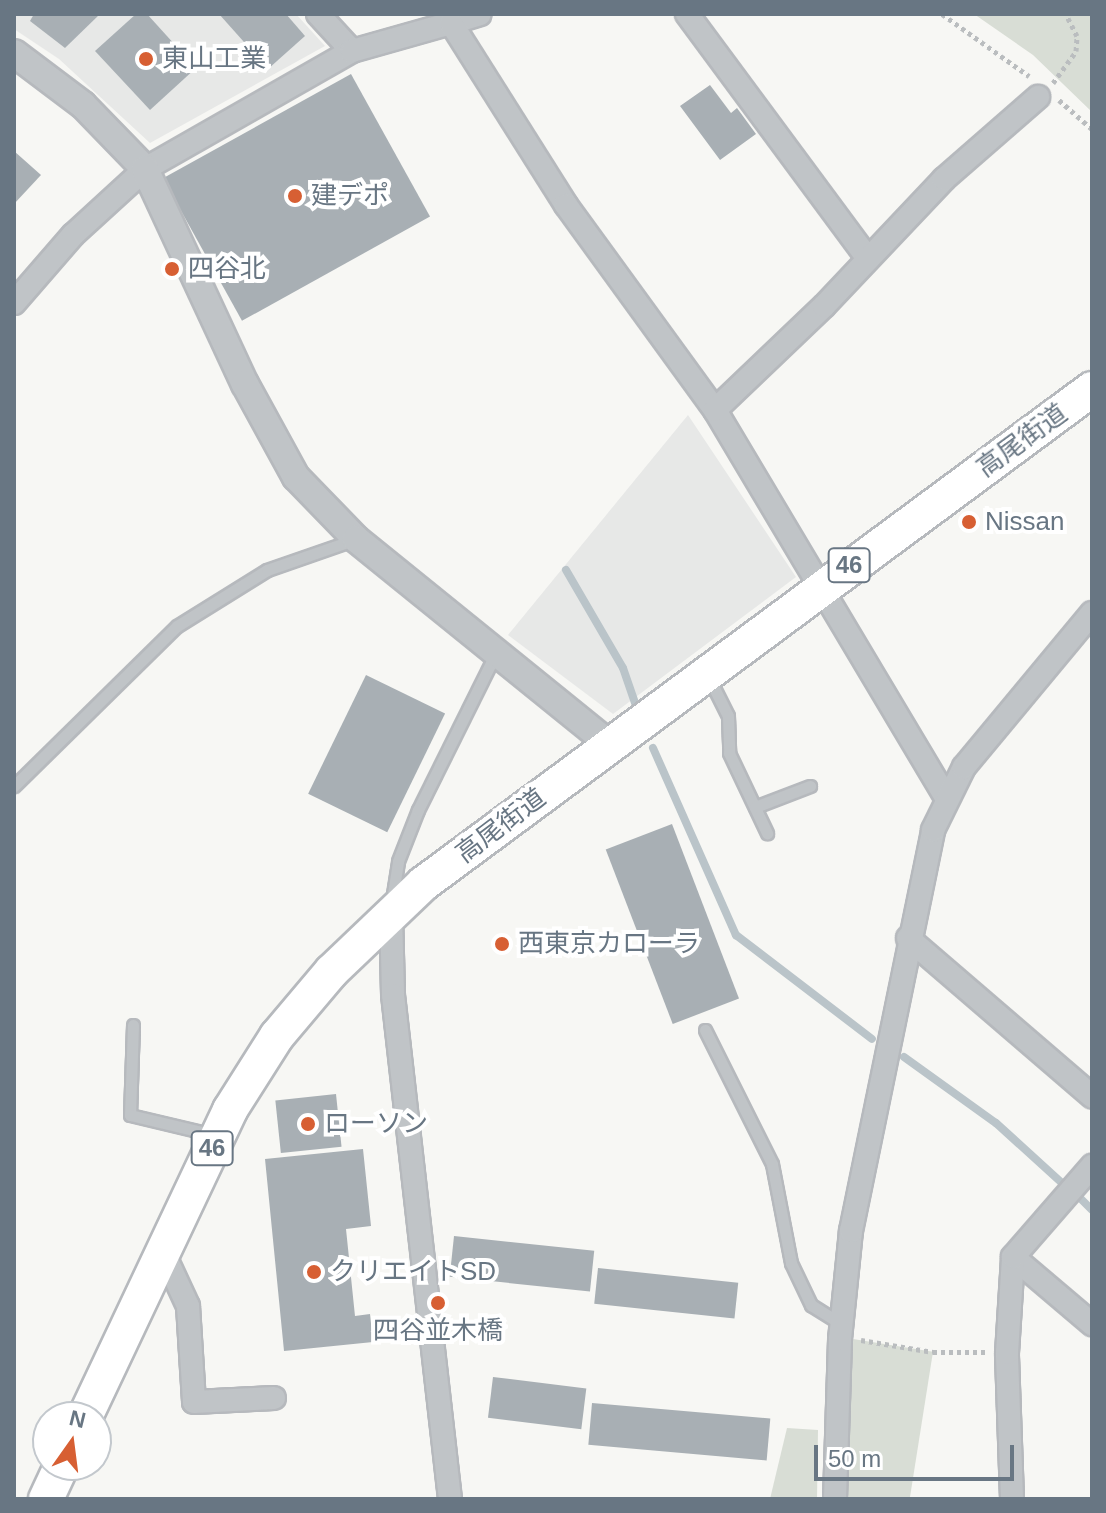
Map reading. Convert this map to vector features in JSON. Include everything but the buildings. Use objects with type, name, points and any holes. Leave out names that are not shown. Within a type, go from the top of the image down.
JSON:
[{"type":"main road","name":"高尾街道","points":[[93,1401],[218,1136],[277,1036],[391,912],[705,671],[1092,389]]},
{"type":"street","points":[[318,14],[352,51]]},
{"type":"street","points":[[14,303],[73,235],[145,169],[352,51],[480,14]]},
{"type":"street","points":[[687,14],[867,257]]},
{"type":"street","points":[[451,23],[566,205],[715,410],[946,797]]},
{"type":"street","points":[[14,53],[83,105],[145,169],[270,434],[296,477],[356,539],[610,745]]},
{"type":"street","points":[[715,410],[944,179],[1044,91]]},
{"type":"street","points":[[835,1499],[851,1231],[908,938],[933,830],[946,797],[964,767],[1091,617]]},
{"type":"street","points":[[391,912],[393,995],[450,1499]]},
{"type":"street","points":[[908,938],[1092,1096]]},
{"type":"street","points":[[1012,1499],[1007,1353],[1013,1257],[1092,1166]]},
{"type":"street","points":[[163,1252],[188,1306],[194,1402],[274,1398]]},
{"type":"street","points":[[1013,1257],[1092,1324]]},
{"type":"lane","points":[[14,786],[177,626],[267,570],[356,539]]},
{"type":"lane","points":[[391,912],[398,861],[418,810],[496,653]]},
{"type":"lane","points":[[705,671],[728,716],[729,753],[767,833]]},
{"type":"lane","points":[[755,807],[810,786]]},
{"type":"lane","points":[[133,1025],[130,1115],[218,1136]]},
{"type":"lane","points":[[705,1030],[772,1164],[791,1263],[811,1305],[847,1332]]},
{"type":"path","points":[[942,14],[1092,129]]},
{"type":"path","points":[[1044,91],[1076,51],[1077,36],[1066,14]]},
{"type":"path","points":[[847,1332],[933,1352],[1007,1353]]},
{"type":"shaded area","points":[[14,14],[296,14],[325,46],[150,143],[59,59],[14,29]]},
{"type":"shaded area","points":[[974,14],[1092,14],[1092,112],[1033,55]]},
{"type":"shaded area","points":[[688,415],[796,577],[613,714],[508,635]]},
{"type":"shaded area","points":[[853,1339],[933,1352],[910,1499],[828,1497]]},
{"type":"shaded area","points":[[787,1428],[818,1430],[817,1499],[770,1499]]},
{"type":"waterway","points":[[566,570],[623,668],[636,705]]},
{"type":"waterway","points":[[653,748],[736,935],[872,1039]]},
{"type":"waterway","points":[[904,1057],[996,1123],[1062,1183]]},
{"type":"waterway","points":[[1080,1198],[1092,1210]]},
{"type":"place","name":"東山工業","points":[[146,59]]},
{"type":"place","name":"建デポ","points":[[295,196]]},
{"type":"place","name":"四谷北","points":[[172,269]]},
{"type":"place","name":"Nissan","points":[[969,522]]},
{"type":"place","name":"西東京カローラ","points":[[502,944]]},
{"type":"place","name":"ローソン","points":[[308,1124]]},
{"type":"place","name":"クリエイトSD","points":[[314,1272]]},
{"type":"place","name":"四谷並木橋","points":[[438,1303]]}]
